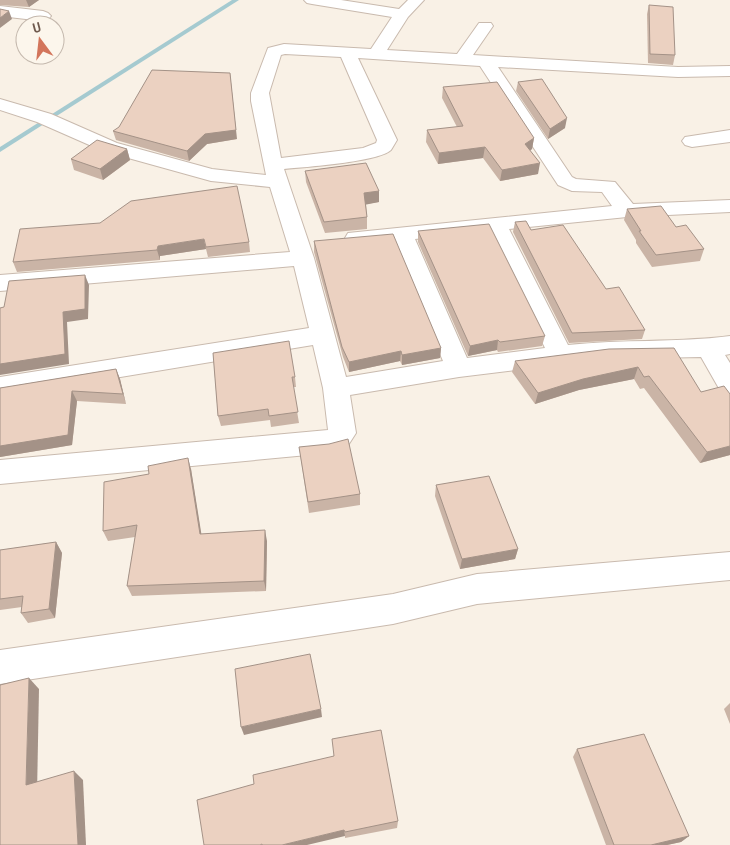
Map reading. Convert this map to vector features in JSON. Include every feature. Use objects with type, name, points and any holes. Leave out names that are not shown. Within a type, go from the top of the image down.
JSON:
[{"type":"street","points":[[312,0],[402,14]]},
{"type":"street","points":[[375,55],[402,14],[417,0]]},
{"type":"street","points":[[0,11],[34,15]]},
{"type":"street","points":[[461,60],[484,26]]},
{"type":"street","points":[[0,472],[330,442],[337,439],[342,433],[336,388],[322,335],[314,246],[275,174],[260,101],[260,93],[274,52],[284,49],[678,72],[730,71]]},
{"type":"street","points":[[0,104],[49,120],[110,147],[211,175],[275,174],[366,153],[383,147],[387,140],[347,53]]},
{"type":"street","points":[[486,61],[565,181],[572,185],[608,186],[627,211]]},
{"type":"street","points":[[692,141],[730,136]]},
{"type":"street","points":[[0,283],[314,246],[402,233],[627,211],[730,206]]},
{"type":"street","points":[[496,224],[561,356]]},
{"type":"street","points":[[402,233],[459,368]]},
{"type":"street","points":[[0,387],[322,335]]},
{"type":"street","points":[[336,388],[459,368],[605,350],[719,346],[730,385]]},
{"type":"street","points":[[0,667],[92,655],[393,609],[477,590],[730,566]]},
{"type":"building","points":[[649,5],[673,7],[675,55],[650,54]]},
{"type":"building","points":[[0,9],[9,11],[0,18]]},
{"type":"building","points":[[152,70],[230,73],[236,130],[205,134],[187,151],[113,131],[119,127]]},
{"type":"building","points":[[542,79],[567,118],[550,129],[518,82]]},
{"type":"building","points":[[497,82],[534,138],[525,144],[540,163],[502,170],[485,147],[439,153],[427,130],[463,126],[443,87]]},
{"type":"building","points":[[97,140],[127,149],[100,169],[71,159]]},
{"type":"building","points":[[366,163],[379,191],[364,193],[367,217],[324,222],[305,171]]},
{"type":"building","points":[[237,186],[249,242],[206,247],[204,239],[158,246],[157,250],[13,262],[20,229],[100,223],[131,201]]},
{"type":"building","points":[[661,206],[676,227],[686,225],[704,249],[656,255],[639,231],[641,231],[627,209]]},
{"type":"building","points":[[526,221],[531,230],[563,225],[606,289],[619,287],[645,330],[572,333],[515,222]]},
{"type":"building","points":[[489,224],[545,336],[500,342],[498,340],[470,346],[418,231]]},
{"type":"building","points":[[393,234],[441,348],[402,355],[401,351],[349,362],[342,347],[314,241]]},
{"type":"building","points":[[85,275],[85,309],[63,312],[65,354],[0,364],[0,308],[4,307],[9,281]]},
{"type":"building","points":[[289,341],[295,377],[292,377],[298,412],[269,416],[268,409],[218,416],[213,353]]},
{"type":"building","points":[[674,348],[701,392],[724,386],[730,394],[730,446],[707,452],[649,376],[644,377],[638,367],[583,379],[538,393],[515,361],[609,349]]},
{"type":"building","points":[[116,369],[123,394],[72,391],[68,435],[0,446],[0,388]]},
{"type":"building","points":[[348,439],[360,494],[308,502],[299,447],[329,444]]},
{"type":"building","points":[[188,458],[200,534],[265,530],[264,581],[127,586],[137,525],[103,531],[104,482],[149,474],[148,466]]},
{"type":"building","points":[[489,476],[518,549],[462,559],[436,485]]},
{"type":"building","points":[[56,542],[49,609],[21,613],[23,596],[0,599],[0,550]]},
{"type":"building","points":[[310,654],[321,709],[241,727],[235,669]]},
{"type":"building","points":[[29,678],[26,785],[74,771],[78,845],[0,845],[0,685]]},
{"type":"building","points":[[381,730],[398,821],[345,832],[344,830],[282,845],[204,845],[197,800],[254,784],[253,775],[334,756],[332,739]]},
{"type":"building","points":[[644,734],[689,836],[651,845],[614,845],[577,749]]},
{"type":"waterway","points":[[0,150],[236,0]]}]
